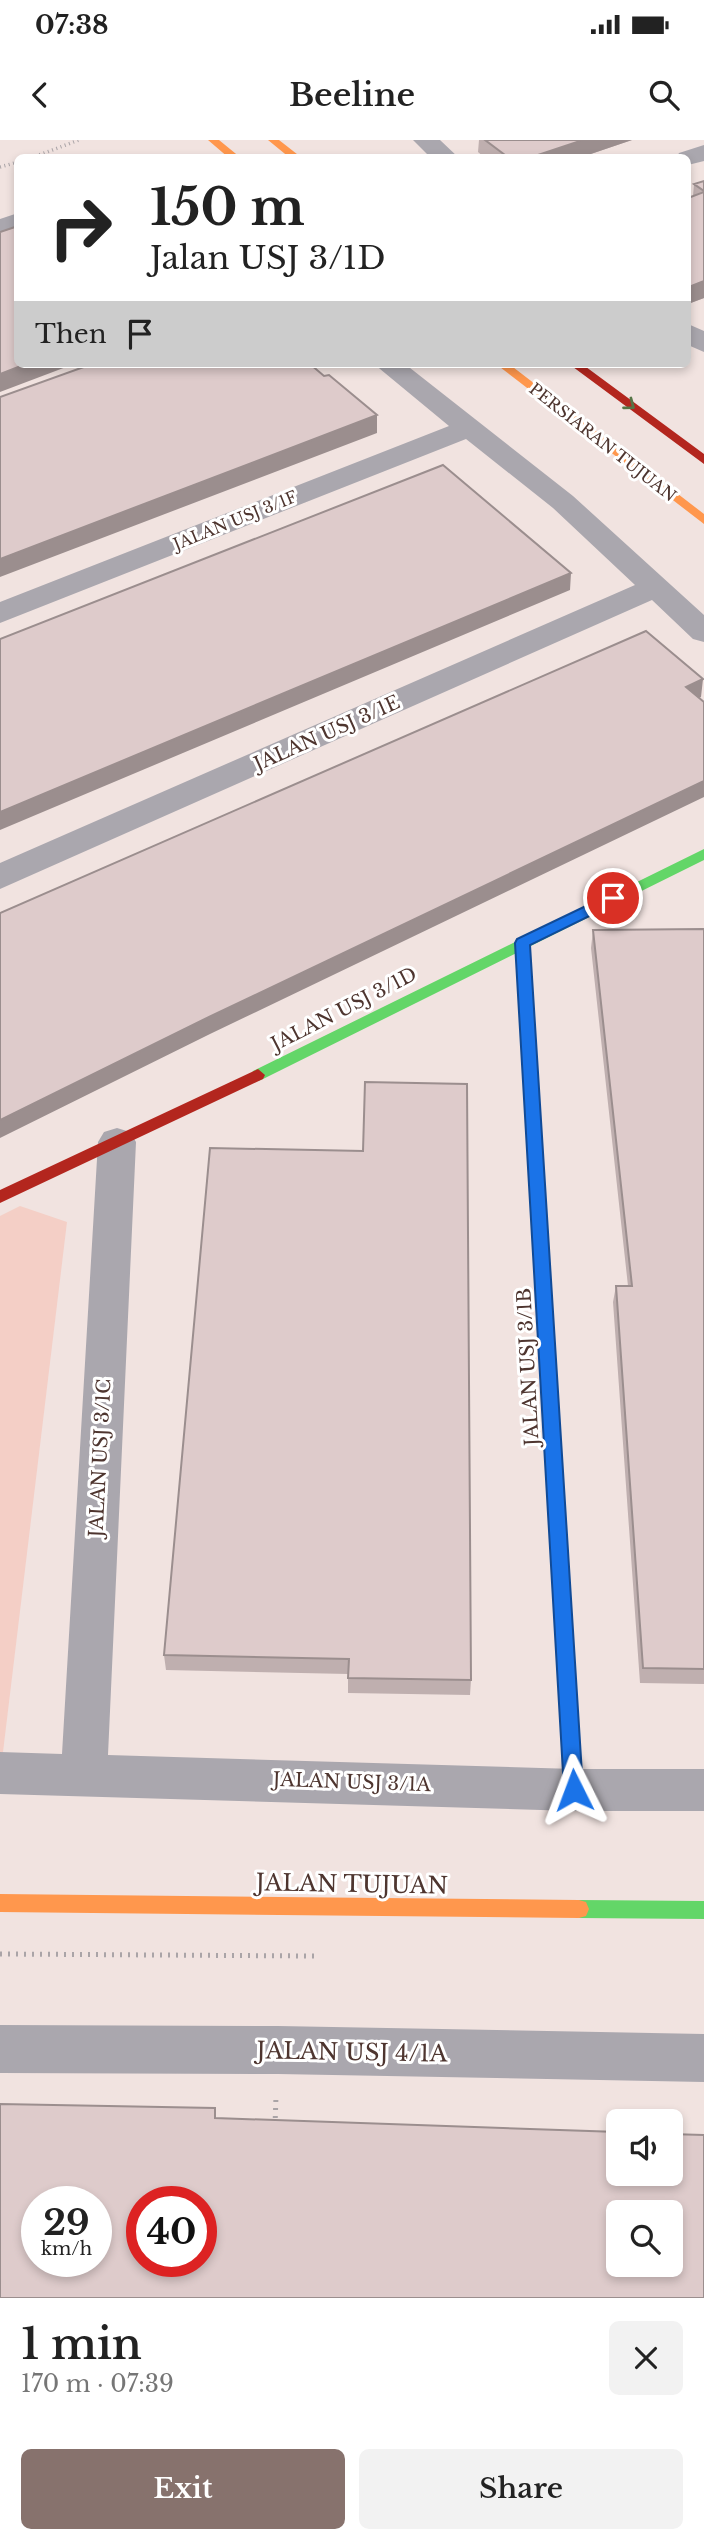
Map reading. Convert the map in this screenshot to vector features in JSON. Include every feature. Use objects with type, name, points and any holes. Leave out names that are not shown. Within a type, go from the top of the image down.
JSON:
[{"type":"street","points":[[213,140],[231,154]]},
{"type":"street","points":[[273,140],[292,154]]},
{"type":"street","points":[[425,140],[442,154]]},
{"type":"street","points":[[393,368],[563,502],[704,632]]},
{"type":"street","name":"PERSIARAN TUJUAN","points":[[507,368],[704,520]]},
{"type":"street","points":[[580,368],[704,460]]},
{"type":"street","name":"JALAN USJ 3/1F","points":[[0,613],[469,428]]},
{"type":"street","name":"JALAN USJ 3/1E","points":[[0,877],[654,588]]},
{"type":"street","name":"JALAN USJ 3/1D","points":[[0,1197],[241,1084],[704,854]]},
{"type":"street","name":"JALAN USJ 3/1B","points":[[522,943],[574,1790]]},
{"type":"street","name":"JALAN USJ 3/1C","points":[[84,1774],[117,1142]]},
{"type":"street","name":"JALAN USJ 3/1A","points":[[0,1773],[574,1790],[704,1790]]},
{"type":"street","name":"JALAN TUJUAN","points":[[0,1903],[704,1910]]},
{"type":"street","name":"JALAN USJ 4/1A","points":[[0,2049],[278,2050],[704,2057]]},
{"type":"path","points":[[42,154],[79,140]]},
{"type":"path","points":[[274,2133],[278,2050]]},
{"type":"shaded area","points":[[20,1206],[67,1222],[3,1752],[0,1752],[0,1216]]},
{"type":"building","points":[[485,140],[583,140],[541,154],[504,154]]},
{"type":"building","points":[[704,181],[704,191],[694,184]]},
{"type":"building","points":[[704,192],[704,281],[691,286],[691,197]]},
{"type":"building","points":[[14,227],[16,368],[0,374],[0,232]]},
{"type":"building","points":[[81,368],[315,368],[324,376],[329,375],[377,415],[0,559],[0,397]]},
{"type":"building","points":[[443,465],[571,573],[0,812],[0,639]]},
{"type":"building","points":[[646,631],[703,679],[686,687],[704,702],[704,781],[209,1017],[0,1120],[0,913]]},
{"type":"building","points":[[704,929],[704,1669],[643,1668],[616,1286],[632,1286],[593,930]]},
{"type":"building","points":[[365,1082],[467,1084],[471,1680],[348,1678],[349,1659],[164,1655],[210,1148],[363,1151]]},
{"type":"building","points":[[0,2104],[215,2108],[215,2118],[606,2132],[606,2186],[683,2186],[683,2134],[704,2135],[704,2298],[0,2298]]},
{"type":"traffic: fast","points":[[258,1075],[704,854]]},
{"type":"traffic: fast","points":[[579,1909],[704,1910]]},
{"type":"traffic: slow","points":[[213,140],[231,154]]},
{"type":"traffic: slow","points":[[273,140],[292,154]]},
{"type":"traffic: slow","points":[[507,368],[704,520]]},
{"type":"traffic: slow","points":[[522,943],[553,1443]]},
{"type":"traffic: slow","points":[[0,1903],[579,1909]]},
{"type":"traffic: jam","points":[[580,368],[704,460]]},
{"type":"traffic: jam","points":[[0,1197],[258,1075]]},
{"type":"traffic: jam","points":[[553,1443],[574,1790]]},
{"type":"route","points":[[574,1790],[522,943],[613,898]]}]
